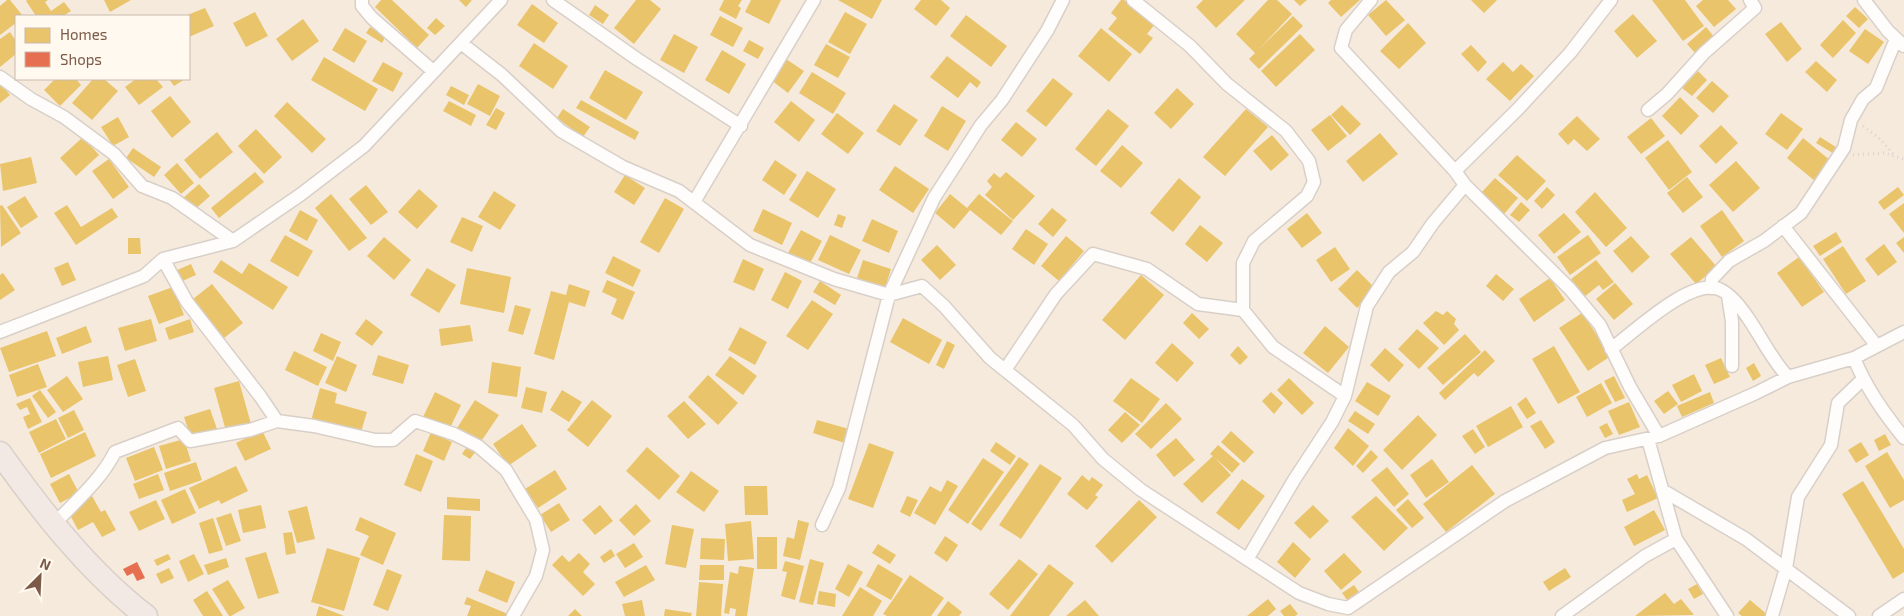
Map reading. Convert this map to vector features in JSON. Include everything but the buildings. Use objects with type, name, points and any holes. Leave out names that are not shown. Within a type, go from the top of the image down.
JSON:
[{"type":"highway","points":[[0,453],[54,524],[102,576],[146,616]]},
{"type":"street","points":[[362,0],[362,6],[372,18],[433,71]]},
{"type":"street","points":[[0,332],[144,276],[163,260],[233,240],[300,195],[364,146],[501,0]]},
{"type":"street","points":[[553,0],[637,59],[741,126]]},
{"type":"street","points":[[694,202],[741,126],[814,0]]},
{"type":"street","points":[[822,525],[839,488],[889,295],[934,198],[981,125],[1002,100],[1047,31],[1063,0]]},
{"type":"street","points":[[1133,0],[1190,46],[1227,84],[1286,131],[1309,161],[1314,182],[1307,196],[1254,241],[1243,263],[1243,310],[1273,347],[1345,396]]},
{"type":"street","points":[[1372,0],[1346,30],[1341,48],[1455,171],[1465,185],[1570,289],[1600,325],[1653,437],[1662,490],[1676,539],[1727,616]]},
{"type":"street","points":[[1455,171],[1517,110],[1570,53],[1611,0]]},
{"type":"street","points":[[1648,110],[1667,94],[1704,53],[1755,8],[1750,0]]},
{"type":"street","points":[[1711,288],[1712,279],[1729,261],[1764,241],[1801,213],[1840,154],[1851,120],[1863,99],[1876,88],[1900,42],[1864,0]]},
{"type":"street","points":[[462,43],[502,75],[561,132],[622,167],[679,191],[750,245],[834,279],[889,295],[922,286],[944,306],[990,358],[1073,425],[1103,459],[1141,490],[1300,593],[1348,608],[1505,501],[1605,448],[1653,437],[1756,393],[1788,377],[1854,358],[1904,332]]},
{"type":"street","points":[[0,77],[31,99],[64,117],[114,154],[142,186],[172,198],[233,240]]},
{"type":"street","points":[[1248,558],[1294,480],[1332,422],[1345,396],[1367,306],[1389,272],[1413,252],[1433,223],[1465,185]]},
{"type":"street","points":[[1784,226],[1877,346]]},
{"type":"street","points":[[1005,370],[1056,294],[1093,254],[1146,269],[1198,304],[1243,310]]},
{"type":"street","points":[[163,260],[187,302],[260,396],[277,421]]},
{"type":"street","points":[[1611,349],[1686,293],[1706,287],[1721,290],[1744,312],[1758,332],[1774,362],[1788,377]]},
{"type":"street","points":[[1728,296],[1732,321],[1732,366]]},
{"type":"street","points":[[1854,358],[1863,379],[1882,411],[1904,438]]},
{"type":"street","points":[[1772,616],[1786,568],[1798,497],[1831,445],[1838,403],[1863,379]]},
{"type":"street","points":[[54,524],[93,484],[109,464],[115,452],[178,428],[190,441],[250,430],[277,421],[314,426],[375,440],[393,440],[416,421],[454,434],[478,446],[506,470],[536,520],[543,550],[536,576],[513,616]]},
{"type":"street","points":[[1662,490],[1746,539],[1849,616]]},
{"type":"street","points":[[1562,616],[1645,556],[1676,539]]},
{"type":"street","points":[[1879,616],[1904,599]]},
{"type":"path","points":[[1851,120],[1870,129],[1894,155]]},
{"type":"path","points":[[1840,154],[1860,156],[1884,153],[1904,159]]},
{"type":"shaded area","points":[[0,0],[1904,0],[1904,616],[0,616]]}]
